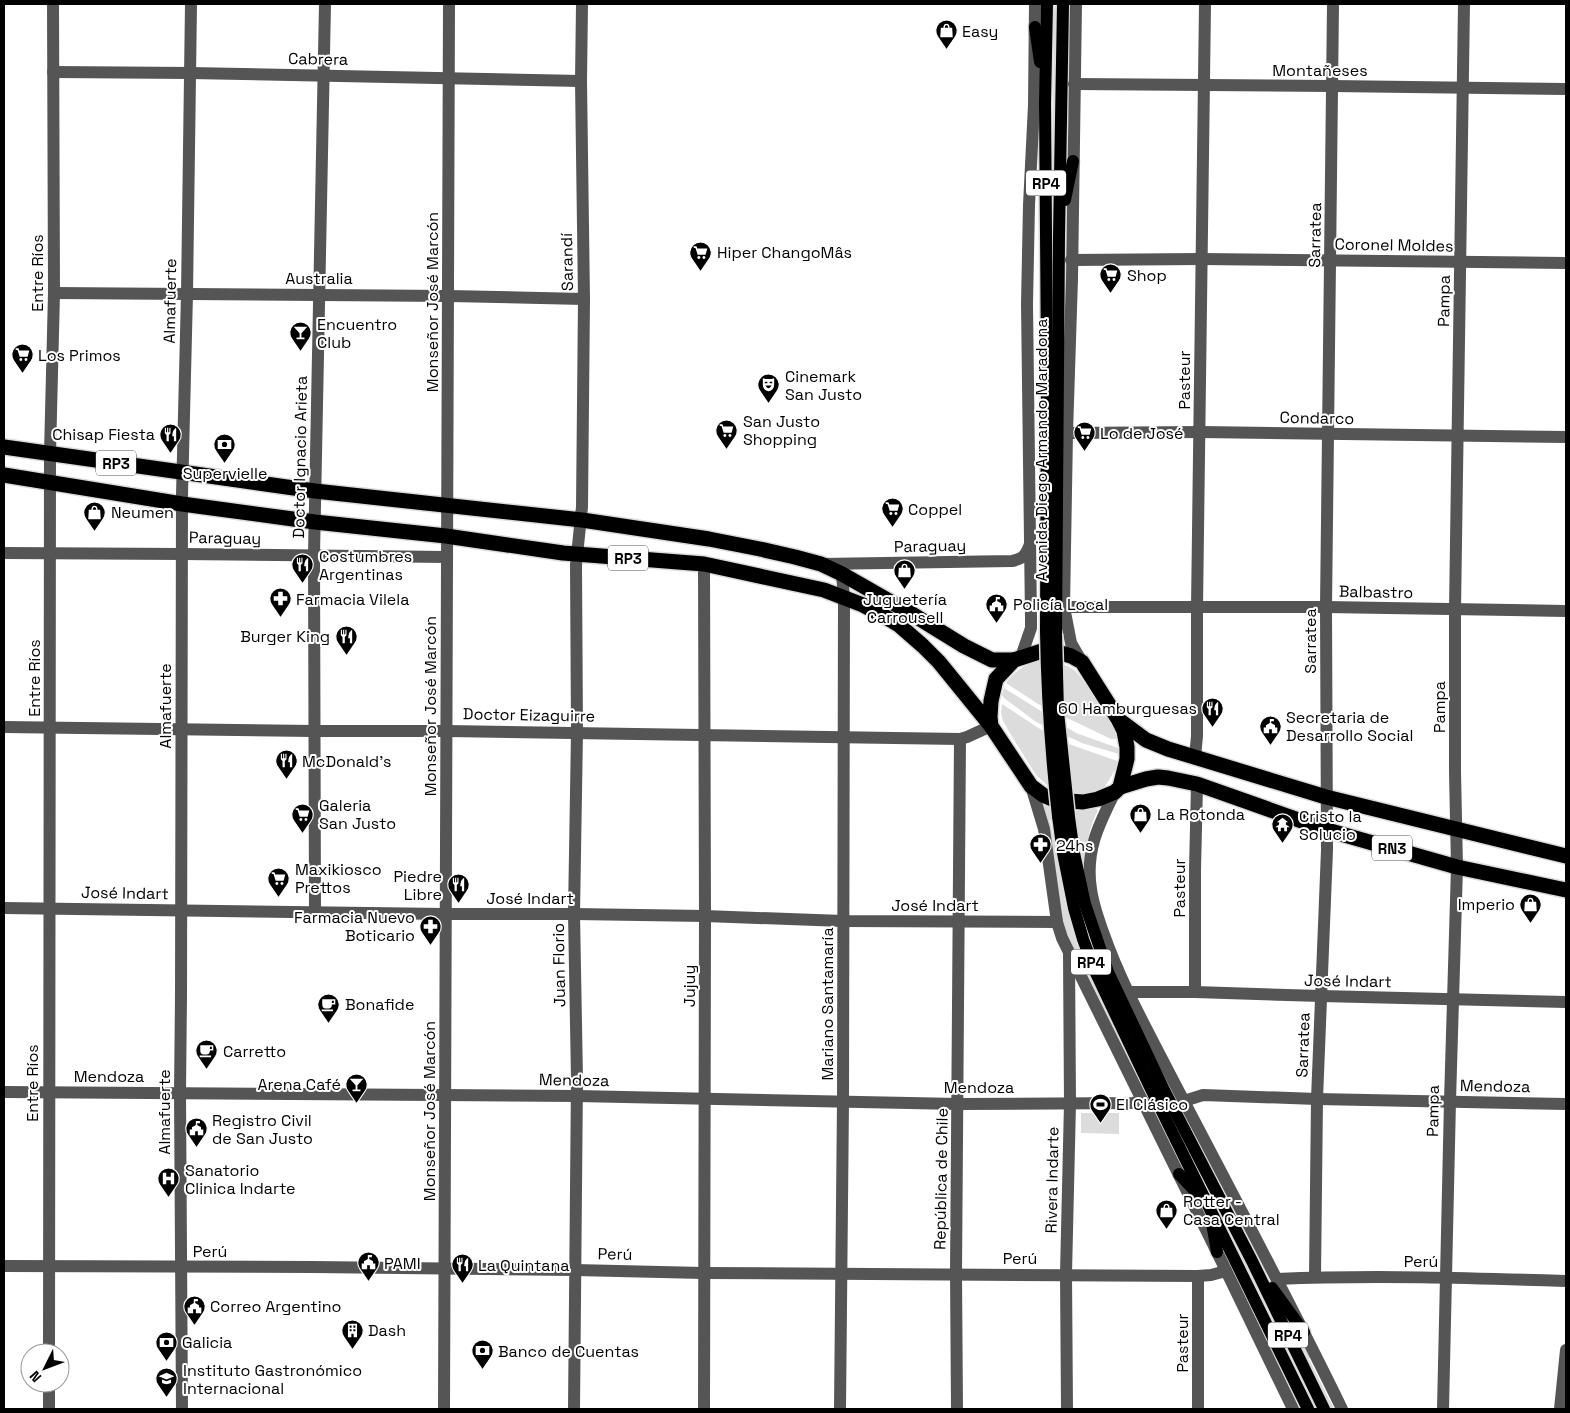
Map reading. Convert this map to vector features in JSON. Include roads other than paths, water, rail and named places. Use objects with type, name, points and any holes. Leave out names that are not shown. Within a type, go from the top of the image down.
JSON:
[{"type":"highway","name":"RP3","points":[[4,447],[315,491],[582,520],[709,539],[821,564],[842,574],[964,646],[992,660],[1017,658]]},
{"type":"highway","name":"RP3","points":[[4,476],[182,504],[315,522],[446,536],[577,554],[704,564],[808,585],[863,605],[899,625],[938,662],[991,726]]},
{"type":"highway","points":[[991,726],[991,701],[996,679],[1006,666],[1017,658],[1051,650],[1064,653],[1082,662]]},
{"type":"highway","name":"RN3","points":[[1082,662],[1124,731],[1128,747],[1128,759],[1118,789]]},
{"type":"highway","name":"RN3","points":[[1118,719],[1146,740],[1168,750],[1326,797],[1566,856]]},
{"type":"highway","name":"RN3","points":[[991,726],[1031,786],[1055,800],[1083,802],[1098,799],[1118,789],[1146,779],[1168,778],[1197,784],[1327,830],[1457,867],[1566,890]]},
{"type":"main road","name":"Avenida Diego Armando Maradona","points":[[1047,4],[1045,103],[1051,633],[1064,817],[1062,853],[1074,908],[1094,970],[1308,1409]]},
{"type":"main road","name":"Avenida Diego Armando Maradona","points":[[1051,633],[1063,4]]},
{"type":"main road","points":[[1035,28],[1045,103]]},
{"type":"main road","points":[[1059,235],[1073,161]]},
{"type":"main road","name":"Avenida Diego Armando Maradona","points":[[1064,817],[1085,904],[1108,972],[1165,1092],[1252,1261],[1324,1409]]},
{"type":"main road","points":[[1179,1174],[1208,1205],[1217,1252]]},
{"type":"main road","points":[[1252,1261],[1304,1332]]},
{"type":"street","name":"Entre Ríos","points":[[49,1343],[48,909],[50,453],[54,293],[53,4]]},
{"type":"street","name":"Almafuerte","points":[[182,1409],[180,910],[182,472],[187,294],[191,4]]},
{"type":"street","name":"Doctor Ignacio Arieta","points":[[314,912],[314,555],[325,4]]},
{"type":"street","name":"Monseñor José Marcón","points":[[444,1409],[449,4]]},
{"type":"street","name":"Sarandí","points":[[582,4],[581,81],[584,299],[582,520]]},
{"type":"street","name":"Avenida Diego Armando Maradona","points":[[1017,658],[1031,628],[1032,605],[1027,304],[1034,105],[1035,4]]},
{"type":"street","name":"Avenida Diego Armando Maradona","points":[[1076,4],[1064,607],[1071,643],[1082,662]]},
{"type":"street","name":"Pasteur","points":[[1195,757],[1197,736],[1205,4]]},
{"type":"street","name":"Sarratea","points":[[1316,1277],[1317,1099],[1327,830],[1326,608],[1333,4]]},
{"type":"street","name":"Pampa","points":[[1443,1409],[1457,867],[1455,610],[1464,4]]},
{"type":"street","name":"Cabrera","points":[[53,72],[581,81]]},
{"type":"street","name":"Montañeses","points":[[1074,84],[1566,89]]},
{"type":"street","name":"Coronel Moldes","points":[[1072,260],[1201,259],[1566,263]]},
{"type":"street","name":"Australia","points":[[54,293],[584,299]]},
{"type":"street","name":"Condarco","points":[[1067,433],[1200,432],[1566,438]]},
{"type":"street","name":"Juan Florio","points":[[574,1409],[577,1096],[574,914],[577,554],[582,520]]},
{"type":"street","name":"Paraguay","points":[[821,564],[1012,561],[1023,557],[1030,544]]},
{"type":"street","name":"Paraguay","points":[[4,553],[446,557]]},
{"type":"street","name":"Jujuy","points":[[704,564],[706,916],[703,1272],[704,1409]]},
{"type":"street","name":"Mariano Santamaría","points":[[840,1409],[843,1101],[844,598],[842,574]]},
{"type":"street","name":"Balbastro","points":[[1064,607],[1566,611]]},
{"type":"street","name":"Doctor Eizaguirre","points":[[4,727],[577,732],[960,739],[991,726]]},
{"type":"street","name":"República de Chile","points":[[957,1409],[956,1274],[960,739]]},
{"type":"street","name":"Pasteur","points":[[1195,992],[1197,784]]},
{"type":"street","points":[[1031,786],[1044,829],[1056,922],[1293,1409]]},
{"type":"street","points":[[1118,789],[1099,824],[1091,852],[1091,888],[1094,906],[1108,946],[1128,992],[1277,1279],[1342,1409]]},
{"type":"street","name":"José Indart","points":[[4,908],[706,916],[843,921],[959,920],[1056,922]]},
{"type":"street","name":"Rivera Indarte","points":[[1066,1409],[1066,1274],[1070,1102],[1069,952]]},
{"type":"street","name":"José Indart","points":[[1128,992],[1195,992],[1566,1002]]},
{"type":"street","name":"Mendoza","points":[[4,1092],[577,1096],[958,1104],[1132,1103],[1143,1101]]},
{"type":"street","name":"Mendoza","points":[[1184,1101],[1203,1095],[1566,1104]]},
{"type":"street","name":"Perú","points":[[4,1266],[1198,1276],[1226,1271]]},
{"type":"street","name":"Pasteur","points":[[1198,1276],[1198,1409]]},
{"type":"street","name":"Perú","points":[[1277,1279],[1316,1277],[1446,1277],[1566,1280]]},
{"type":"street","points":[[1560,1409],[1566,1350]]},
{"type":"street","points":[[49,1393],[49,1409]]},
{"type":"place","name":"Easy","points":[[946,50]]},
{"type":"place","name":"Hiper ChangoMâs","points":[[701,271]]},
{"type":"place","name":"Shop","points":[[1111,294]]},
{"type":"place","name":"Encuentro Club","points":[[301,352]]},
{"type":"place","name":"Los Primos","points":[[22,374]]},
{"type":"place","name":"Cinemark San Justo","points":[[769,404]]},
{"type":"place","name":"San Justo Shopping","points":[[727,449]]},
{"type":"place","name":"Lo de José","points":[[1084,452]]},
{"type":"place","name":"Chisap Fiesta","points":[[171,453]]},
{"type":"place","name":"Supervielle","points":[[225,463]]},
{"type":"place","name":"Coppel","points":[[892,528]]},
{"type":"place","name":"Neumen","points":[[95,531]]},
{"type":"place","name":"Costumbres Argentinas","points":[[303,584]]},
{"type":"place","name":"Juguetería Carrousell","points":[[905,589]]},
{"type":"place","name":"Farmacia Vilela","points":[[280,618]]},
{"type":"place","name":"Policía Local","points":[[997,623]]},
{"type":"place","name":"Burger King","points":[[346,655]]},
{"type":"place","name":"60 Hamburguesas","points":[[1213,727]]},
{"type":"place","name":"Secretaria de Desarrollo Social","points":[[1270,745]]},
{"type":"place","name":"McDonald's","points":[[286,780]]},
{"type":"place","name":"Galeria San Justo","points":[[303,833]]},
{"type":"place","name":"La Rotonda","points":[[1141,833]]},
{"type":"place","name":"Cristo la Solucio","points":[[1283,844]]},
{"type":"place","name":"24hs","points":[[1040,864]]},
{"type":"place","name":"Maxikiosco Prettos","points":[[279,897]]},
{"type":"place","name":"Piedre Libre","points":[[458,904]]},
{"type":"place","name":"Imperio","points":[[1531,923]]},
{"type":"place","name":"Farmacia Nuevo Boticario","points":[[431,945]]},
{"type":"place","name":"Bonafide","points":[[329,1023]]},
{"type":"place","name":"Carretto","points":[[207,1070]]},
{"type":"place","name":"Arena Café","points":[[357,1103]]},
{"type":"place","name":"El Clásico","points":[[1100,1123]]},
{"type":"place","name":"Registro Civil de San Justo","points":[[196,1148]]},
{"type":"place","name":"Sanatorio Clinica Indarte","points":[[169,1198]]},
{"type":"place","name":"Rotter - Casa Central","points":[[1167,1229]]},
{"type":"place","name":"PAMI","points":[[368,1282]]},
{"type":"place","name":"La Quintana","points":[[462,1284]]},
{"type":"place","name":"Correo Argentino","points":[[194,1325]]},
{"type":"place","name":"Dash","points":[[352,1349]]},
{"type":"place","name":"Galicia","points":[[166,1361]]},
{"type":"place","name":"Banco de Cuentas","points":[[482,1370]]},
{"type":"place","name":"Instituto Gastronómico Internacional","points":[[167,1398]]}]
